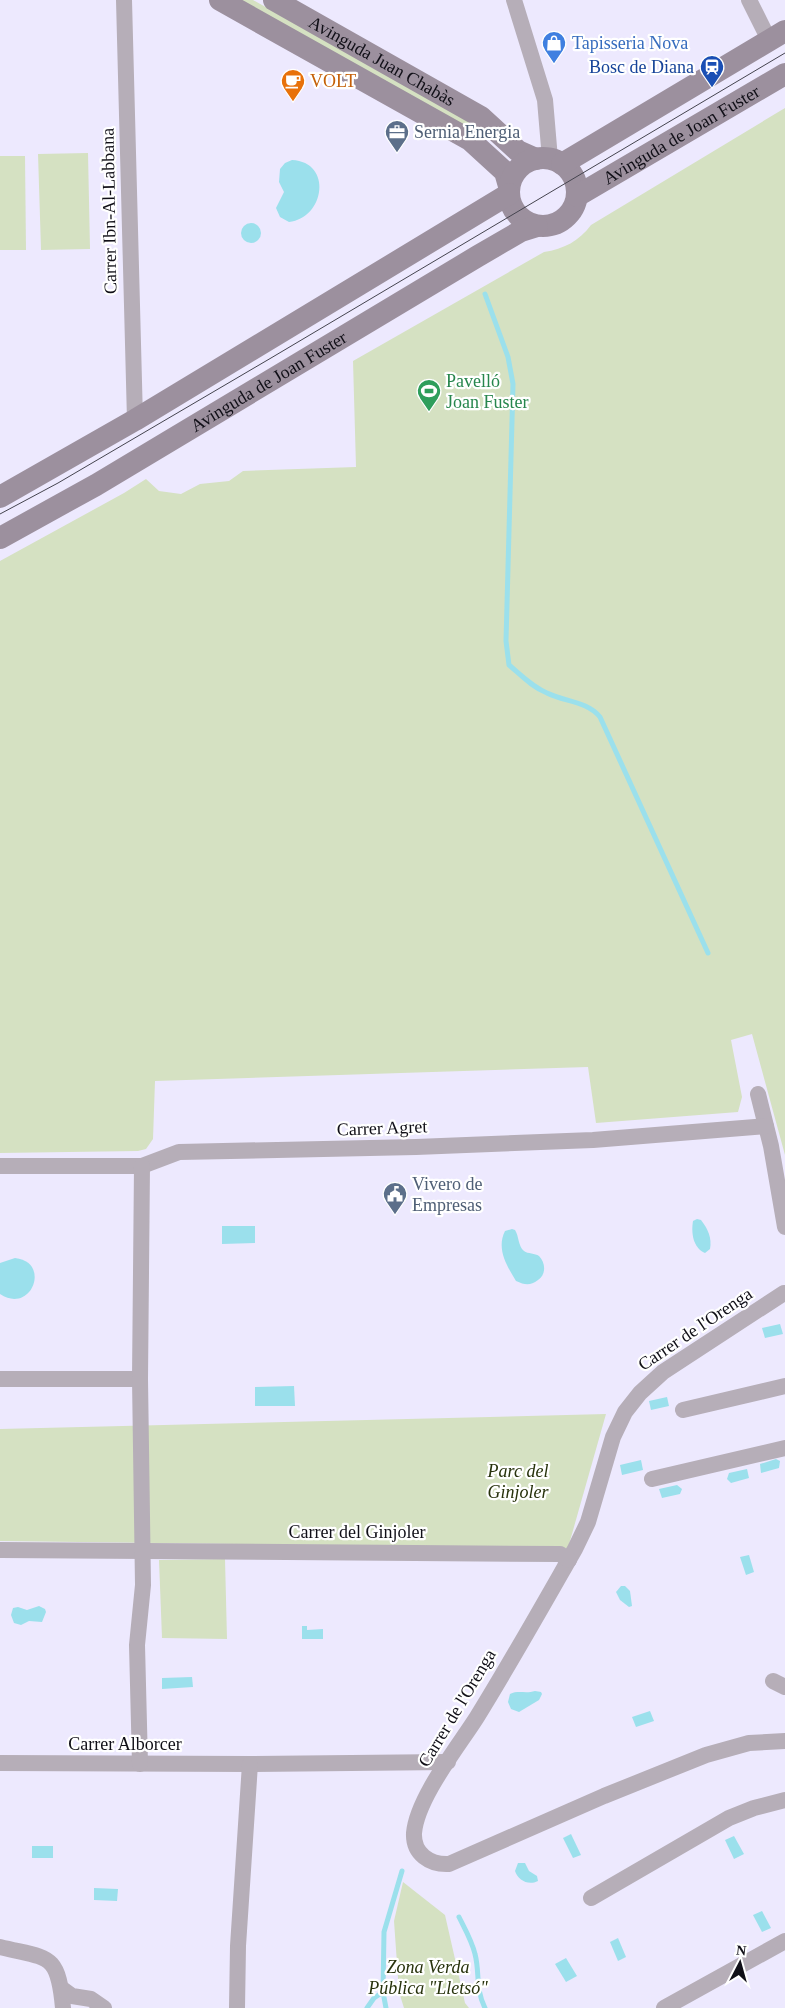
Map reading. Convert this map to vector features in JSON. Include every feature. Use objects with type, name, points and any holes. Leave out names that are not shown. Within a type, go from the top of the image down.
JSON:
[{"type":"main road","name":"Avinguda Juan Chabàs","points":[[220,0],[470,140],[505,172],[509,190]]},
{"type":"main road","name":"Avinguda Juan Chabàs","points":[[274,0],[481,117],[518,151],[549,161]]},
{"type":"main road","name":"Avinguda de Joan Fuster","points":[[549,161],[777,36]]},
{"type":"main road","name":"Avinguda de Joan Fuster","points":[[577,196],[785,74]]},
{"type":"main road","points":[[549,161],[574,178],[577,196],[572,211],[562,221],[551,226],[537,226],[524,221],[515,213],[509,190],[512,178],[520,167],[549,161]]},
{"type":"main road","name":"Avinguda de Joan Fuster","points":[[0,496],[135,420],[509,190]]},
{"type":"main road","name":"Avinguda de Joan Fuster","points":[[0,538],[104,480],[521,231],[537,226]]},
{"type":"street","name":"Carrer Ibn-Al-Labbana","points":[[124,0],[135,420]]},
{"type":"street","points":[[514,0],[545,100],[549,161]]},
{"type":"street","points":[[750,0],[777,36]]},
{"type":"street","points":[[758,1094],[785,1227]]},
{"type":"street","name":"Carrer Agret","points":[[0,1166],[142,1166],[180,1152],[416,1147],[593,1140],[766,1126]]},
{"type":"street","points":[[140,1764],[137,1645],[143,1586],[144,1552],[140,1379],[142,1166]]},
{"type":"street","name":"Carrer de l'Orenga","points":[[785,1292],[663,1372],[640,1393],[618,1425],[608,1451],[588,1522],[569,1560],[477,1716],[425,1799],[414,1834],[415,1843],[421,1855],[428,1861],[438,1865],[449,1864],[595,1800],[735,1745],[764,1741],[785,1741]]},
{"type":"street","points":[[0,1379],[140,1379]]},
{"type":"street","points":[[684,1410],[785,1386]]},
{"type":"street","points":[[652,1480],[785,1448]]},
{"type":"street","name":"Carrer del Ginjoler","points":[[0,1550],[560,1554],[569,1560]]},
{"type":"street","name":"Carrer Alborcer","points":[[0,1764],[448,1762]]},
{"type":"street","points":[[237,2008],[238,1946],[250,1764]]},
{"type":"street","points":[[591,1898],[737,1814],[785,1800]]},
{"type":"street","points":[[664,2008],[785,1941]]},
{"type":"street","points":[[0,1947],[42,1957],[50,1961],[57,1970],[63,2008]]},
{"type":"street","points":[[61,1988],[72,1996],[91,1999],[104,2008]]},
{"type":"green space","points":[[235,0],[253,0],[472,123],[468,129]]},
{"type":"green space","points":[[785,108],[785,1155],[752,1034],[731,1040],[742,1097],[738,1112],[596,1123],[588,1067],[155,1081],[153,1139],[146,1149],[138,1151],[0,1153],[0,561],[146,479],[159,491],[181,494],[200,484],[229,481],[243,471],[356,467],[353,361],[544,252],[558,249],[570,243],[581,236],[591,225]]},
{"type":"green space","points":[[88,153],[90,249],[41,250],[38,154]]},
{"type":"green space","points":[[0,156],[25,156],[26,250],[0,250]]},
{"type":"green space","name":"Parc del Ginjoler","points":[[606,1414],[568,1548],[0,1541],[0,1429]]},
{"type":"green space","points":[[225,1559],[227,1639],[162,1638],[159,1560]]},
{"type":"green space","name":"Zona Verda Pública \"Lletsó\"","points":[[403,1882],[445,1915],[465,2003],[469,2008],[404,2008],[399,1992],[394,1921]]},
{"type":"water","points":[[292,160],[305,163],[314,170],[319,179],[319,190],[317,201],[310,211],[301,218],[289,222],[280,217],[276,208],[284,192],[279,182],[280,169],[285,163]]},
{"type":"water","points":[[251,223],[258,226],[261,233],[258,240],[251,243],[244,240],[241,233],[244,226]]},
{"type":"water","points":[[701,1220],[710,1237],[710,1249],[705,1253],[698,1248],[694,1240],[693,1221]]},
{"type":"water","points":[[222,1226],[255,1226],[255,1243],[222,1244]]},
{"type":"water","points":[[515,1230],[524,1251],[539,1256],[543,1262],[543,1275],[530,1284],[516,1281],[502,1251],[505,1231]]},
{"type":"water","points":[[15,1258],[26,1262],[33,1268],[35,1277],[28,1293],[21,1298],[11,1299],[0,1294],[0,1263]]},
{"type":"water","points":[[780,1324],[783,1334],[765,1338],[762,1328]]},
{"type":"water","points":[[294,1386],[295,1406],[255,1406],[255,1387]]},
{"type":"water","points":[[667,1397],[669,1406],[651,1410],[649,1401]]},
{"type":"water","points":[[776,1459],[780,1461],[779,1468],[761,1473],[760,1464]]},
{"type":"water","points":[[641,1460],[643,1470],[622,1475],[620,1465]]},
{"type":"water","points":[[747,1469],[749,1478],[731,1483],[727,1479],[729,1473]]},
{"type":"water","points":[[677,1485],[682,1489],[680,1494],[662,1498],[659,1489]]},
{"type":"water","points":[[749,1555],[754,1572],[746,1575],[740,1557]]},
{"type":"water","points":[[621,1586],[625,1586],[630,1591],[632,1606],[629,1607],[620,1600],[616,1592]]},
{"type":"water","points":[[39,1606],[45,1609],[46,1612],[42,1622],[29,1621],[21,1625],[14,1623],[11,1615],[13,1608],[18,1607],[27,1610]]},
{"type":"water","points":[[302,1626],[307,1626],[307,1630],[323,1629],[323,1639],[302,1639]]},
{"type":"water","points":[[192,1677],[193,1687],[162,1689],[162,1678]]},
{"type":"water","points":[[535,1691],[542,1694],[539,1700],[519,1712],[511,1709],[508,1702],[510,1694]]},
{"type":"water","points":[[650,1711],[654,1721],[636,1727],[632,1717]]},
{"type":"water","points":[[571,1834],[581,1855],[573,1858],[563,1838]]},
{"type":"water","points":[[734,1836],[744,1854],[734,1859],[725,1840]]},
{"type":"water","points":[[32,1846],[53,1846],[53,1858],[32,1858]]},
{"type":"water","points":[[518,1863],[525,1863],[529,1871],[537,1876],[538,1881],[531,1883],[521,1879],[515,1871]]},
{"type":"water","points":[[94,1888],[118,1889],[117,1901],[94,1900]]},
{"type":"water","points":[[762,1911],[771,1928],[762,1932],[753,1915]]},
{"type":"water","points":[[618,1938],[626,1957],[618,1961],[610,1942]]},
{"type":"water","points":[[566,1958],[577,1976],[566,1982],[555,1964]]},
{"type":"waterway","points":[[485,294],[508,357],[513,384],[506,641],[509,665],[536,688],[589,708],[600,717],[708,953]]},
{"type":"waterway","points":[[367,2008],[374,1998],[383,1992],[384,1932],[402,1871]]},
{"type":"waterway","points":[[459,1917],[474,1949],[480,1994],[485,2008]]},
{"type":"waterway","points":[[383,1992],[386,2008]]},
{"type":"tram line","points":[[0,514],[58,483],[271,358],[785,53]]},
{"type":"place","name":"Tapisseria Nova","points":[[554,64]]},
{"type":"place","name":"Bosc de Diana","points":[[712,88]]},
{"type":"place","name":"VOLT","points":[[293,102]]},
{"type":"place","name":"Sernia Energia","points":[[397,153]]},
{"type":"place","name":"Pavelló Joan Fuster","points":[[429,412]]},
{"type":"place","name":"Vivero de Empresas","points":[[395,1215]]}]
